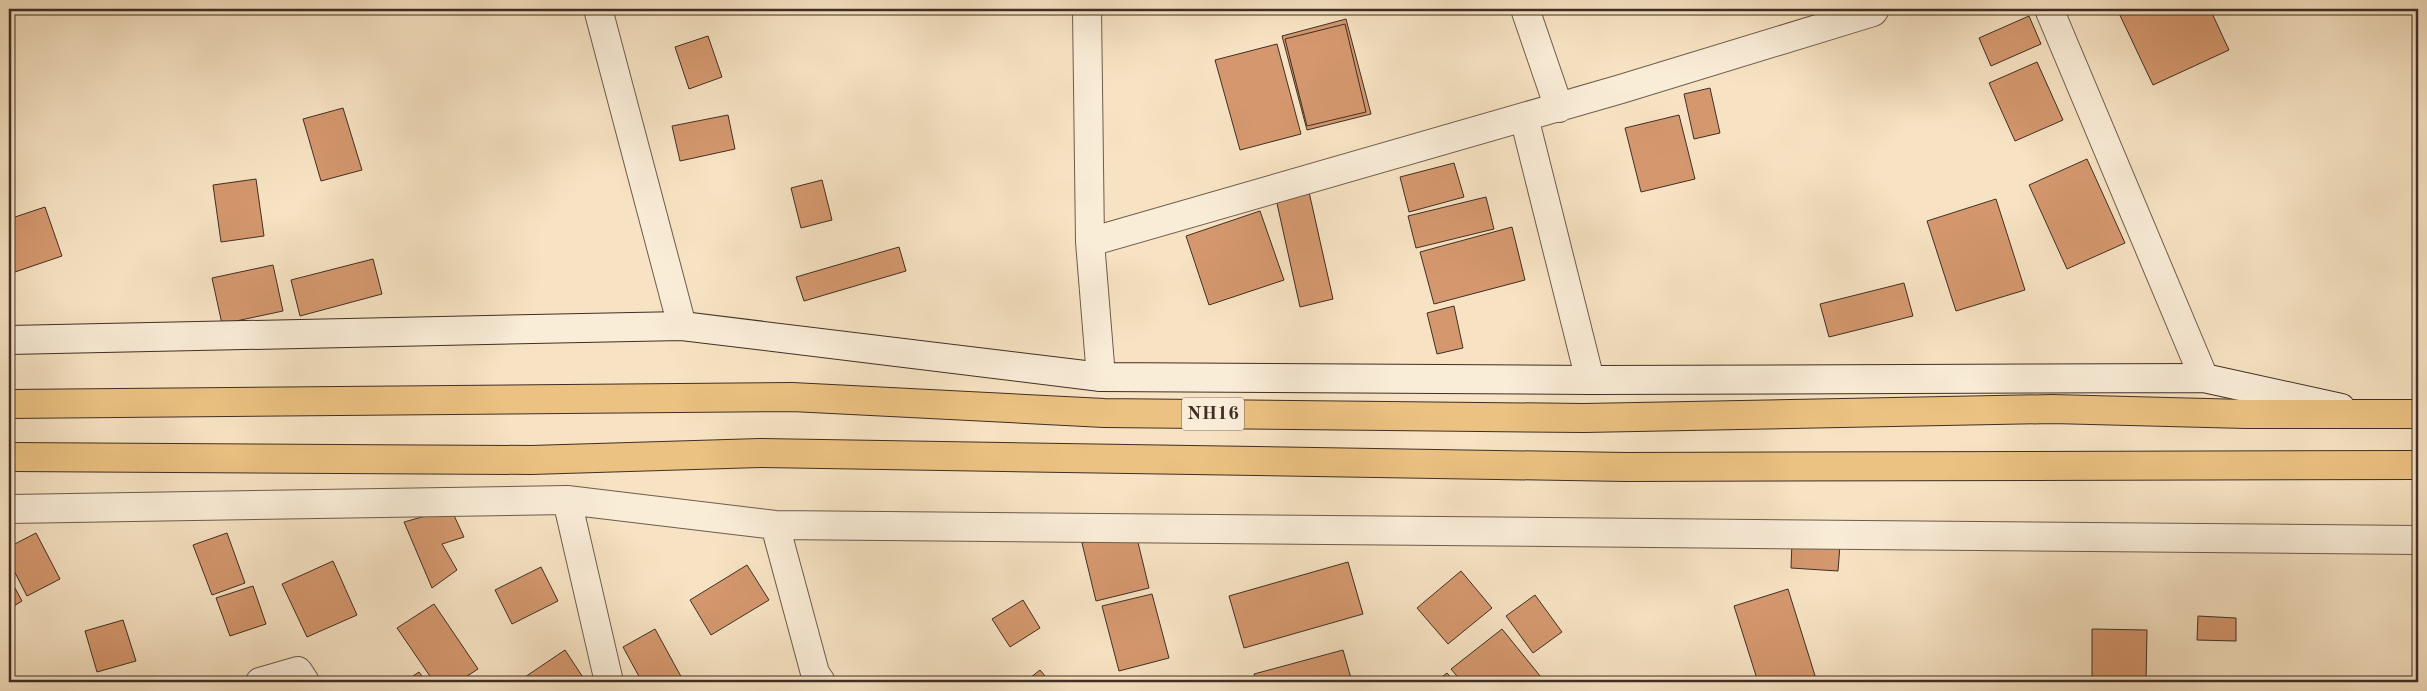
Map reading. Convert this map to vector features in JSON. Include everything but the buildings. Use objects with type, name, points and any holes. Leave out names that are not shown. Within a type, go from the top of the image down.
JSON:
[{"type":"highway","name":"NH16","points":[[9,404],[792,397],[1104,413],[1584,418],[2052,409],[2418,414]]},
{"type":"highway","name":"NH16","points":[[9,457],[531,460],[760,454],[1626,467],[2418,466]]},
{"type":"street","points":[[598,9],[682,326]]},
{"type":"street","points":[[1087,9],[1090,242],[1101,377]]},
{"type":"street","points":[[1525,9],[1558,108]]},
{"type":"street","points":[[1090,242],[1558,108],[1873,12],[1875,9]]},
{"type":"street","points":[[2049,9],[2204,378]]},
{"type":"street","points":[[1524,117],[1590,380]]},
{"type":"street","points":[[9,340],[682,326],[1101,377],[1590,380],[2204,378],[2365,414],[2418,403]]},
{"type":"street","points":[[568,500],[609,682]]},
{"type":"street","points":[[9,509],[568,500],[775,525],[2418,540]]},
{"type":"street","points":[[775,525],[815,673],[821,682]]},
{"type":"street","points":[[260,682],[298,671],[305,682]]}]
